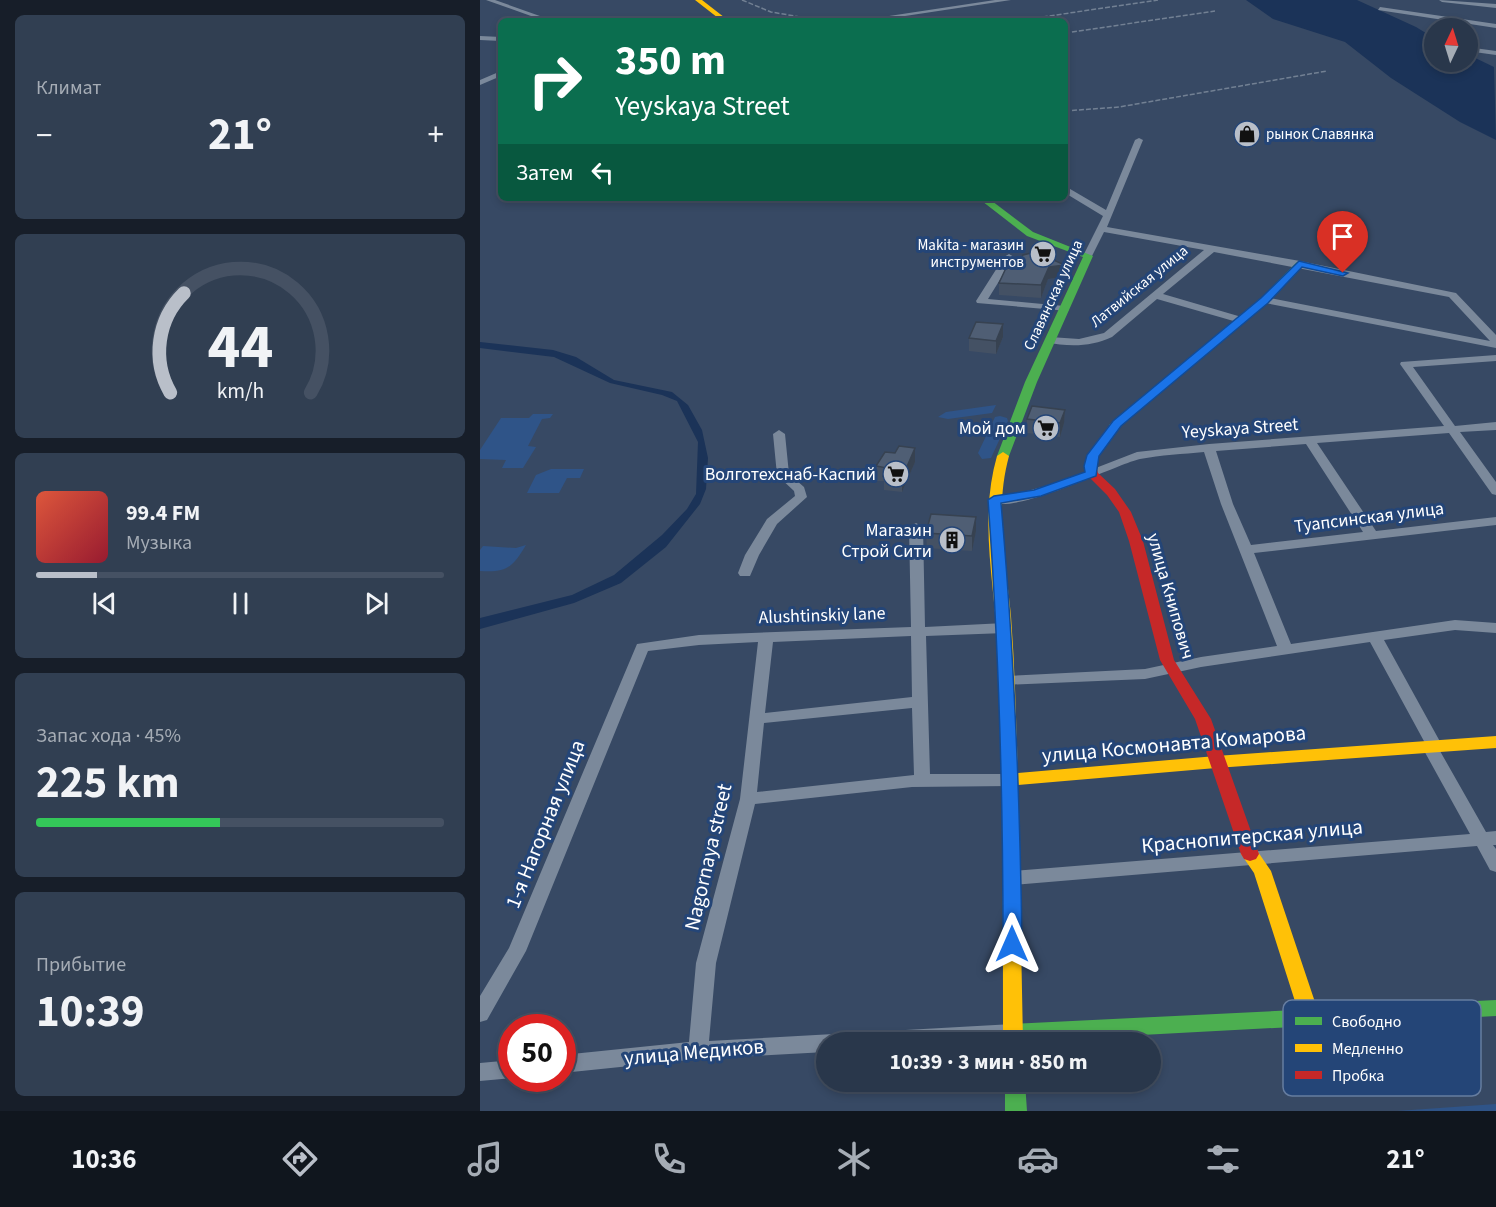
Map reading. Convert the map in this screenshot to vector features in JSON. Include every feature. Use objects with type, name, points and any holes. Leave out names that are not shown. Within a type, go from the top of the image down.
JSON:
[{"type":"main road","points":[[698,0],[722,18]]},
{"type":"main road","points":[[986,201],[1030,234],[1088,256]]},
{"type":"main road","name":"Славянская улица","points":[[994,500],[1000,465],[1031,382],[1088,256]]},
{"type":"main road","points":[[1092,474],[1090,466],[1093,455],[1117,423],[1265,300],[1299,264]]},
{"type":"main road","name":"улица Книпович","points":[[1092,474],[1111,492],[1125,512],[1136,541],[1164,650],[1172,669],[1203,719],[1216,762],[1252,860],[1262,871],[1304,1000]]},
{"type":"main road","points":[[994,500],[1005,628],[1011,780],[1013,1032]]},
{"type":"main road","name":"улица Космонавта Комарова","points":[[1011,780],[1216,762],[1496,742]]},
{"type":"main road","points":[[1481,1009],[1496,1008]]},
{"type":"main road","points":[[1098,1032],[1283,1019]]},
{"type":"main road","points":[[1015,1092],[1016,1111]]},
{"type":"street","points":[[489,0],[542,18]]},
{"type":"street","points":[[880,18],[1008,0]]},
{"type":"street","points":[[1442,0],[1496,6]]},
{"type":"street","points":[[1380,9],[1434,18]]},
{"type":"street","points":[[1478,25],[1496,26]]},
{"type":"street","points":[[1478,28],[1496,30]]},
{"type":"street","points":[[480,38],[498,39]]},
{"type":"street","points":[[480,49],[490,38]]},
{"type":"street","points":[[1478,51],[1496,53]]},
{"type":"street","points":[[480,83],[498,74]]},
{"type":"street","name":"Славянская улица","points":[[1088,256],[1102,229],[1139,140]]},
{"type":"street","points":[[1068,191],[1108,215]]},
{"type":"street","points":[[1102,229],[1299,264],[1452,295],[1496,343]]},
{"type":"street","name":"Латвийская улица","points":[[1050,340],[1097,341],[1157,296],[1210,250]]},
{"type":"street","points":[[1009,257],[981,301],[1064,309]]},
{"type":"street","points":[[1157,296],[1241,320]]},
{"type":"street","points":[[1265,300],[1496,343]]},
{"type":"street","points":[[1496,358],[1404,364],[1454,429],[1496,491]]},
{"type":"street","name":"Yeyskaya Street","points":[[994,500],[1037,493],[1137,456],[1209,448],[1496,426]]},
{"type":"street","points":[[745,573],[752,555],[772,522],[801,496],[800,490],[783,475],[779,434]]},
{"type":"street","points":[[1310,441],[1371,534]]},
{"type":"street","points":[[1209,448],[1227,504],[1286,649]]},
{"type":"street","name":"Туапсинская улица","points":[[1246,550],[1496,521]]},
{"type":"street","points":[[916,526],[920,631],[918,702],[922,780]]},
{"type":"street","points":[[1006,681],[1144,674],[1193,663],[1455,625],[1493,627]]},
{"type":"street","name":"Alushtinskiy lane","points":[[642,647],[699,639],[1005,628]]},
{"type":"street","points":[[1375,637],[1432,747],[1489,839],[1496,865]]},
{"type":"street","name":"Nagornaya street","points":[[698,1050],[706,963],[748,799],[766,638]]},
{"type":"street","name":"1-я Нагорная улица","points":[[480,1014],[517,951],[642,647]]},
{"type":"street","points":[[756,719],[918,702]]},
{"type":"street","name":"улица Космонавта Комарова","points":[[748,799],[922,780],[966,778],[1011,780]]},
{"type":"street","name":"Краснопитерская улица","points":[[1012,878],[1489,839]]},
{"type":"street","name":"улица Медиков","points":[[576,1063],[698,1050],[816,1044]]},
{"type":"street","points":[[480,1072],[498,1070]]},
{"type":"shaded area","points":[[1246,0],[1357,0],[1424,32],[1424,72],[1478,72],[1478,59],[1494,67],[1496,140],[1460,122],[1391,78],[1345,42],[1273,19]]},
{"type":"shaded area","points":[[480,342],[553,350],[576,357],[614,380],[672,392],[688,405],[702,430],[708,458],[706,489],[700,504],[666,547],[621,583],[574,603],[480,629],[480,618],[572,595],[614,575],[662,535],[687,509],[696,494],[698,442],[677,401],[662,395],[610,383],[554,357],[480,348]]},
{"type":"shaded area","points":[[996,405],[992,413],[948,419],[938,417],[946,412]]},
{"type":"shaded area","points":[[533,414],[553,414],[550,418],[542,419],[528,446],[536,447],[523,468],[502,468],[506,460],[480,459],[480,450],[501,418],[529,418]]},
{"type":"shaded area","points":[[995,417],[1007,418],[1008,421],[991,458],[982,459],[978,453]]},
{"type":"shaded area","points":[[551,469],[584,469],[580,478],[567,478],[559,493],[527,493],[536,475]]},
{"type":"shaded area","points":[[526,545],[517,559],[508,567],[497,571],[480,571],[480,550],[483,546],[516,548]]},
{"type":"shaded area","points":[[1496,1104],[1496,1111],[1397,1111]]},
{"type":"building","points":[[1035,252],[1065,265],[1049,267],[1041,285],[999,283],[1006,268],[1016,269],[1023,255]]},
{"type":"building","points":[[976,322],[1003,324],[996,341],[969,338]]},
{"type":"building","points":[[1032,406],[1065,410],[1060,423],[1027,419]]},
{"type":"building","points":[[899,446],[915,448],[902,478],[883,476],[887,468],[876,466],[885,452],[895,453]]},
{"type":"building","points":[[931,514],[976,517],[972,536],[926,533]]},
{"type":"railway","points":[[742,0],[771,12],[806,18]]},
{"type":"railway","points":[[1035,18],[1158,0]]},
{"type":"railway","points":[[1068,33],[1215,11]]},
{"type":"railway","points":[[1015,18],[1022,17]]},
{"type":"railway","points":[[1068,111],[1119,107],[1327,71]]},
{"type":"traffic: fast","points":[[986,201],[1030,234],[1088,256],[1031,382],[1003,456]]},
{"type":"traffic: fast","points":[[1115,425],[1265,300],[1300,264]]},
{"type":"traffic: fast","points":[[1481,1009],[1496,1008]]},
{"type":"traffic: fast","points":[[1032,1032],[1283,1019]]},
{"type":"traffic: fast","points":[[1015,1092],[1016,1111]]},
{"type":"traffic: slow","points":[[698,0],[722,18]]},
{"type":"traffic: slow","points":[[1003,456],[997,477],[994,522],[1007,687],[1013,1032]]},
{"type":"traffic: slow","points":[[1011,780],[1216,762],[1496,742]]},
{"type":"traffic: slow","points":[[1250,854],[1262,871],[1304,1000]]},
{"type":"traffic: jam","points":[[1115,425],[1093,455],[1090,466],[1092,474],[1111,492],[1125,512],[1136,541],[1167,660],[1203,719],[1250,854]]},
{"type":"place","name":"рынок Славянка","points":[[1247,134]]},
{"type":"place","name":"Makita - магазин инструментов","points":[[1043,254]]},
{"type":"place","name":"Мой дом","points":[[1046,428]]},
{"type":"place","name":"Волготехснаб-Каспий","points":[[896,474]]},
{"type":"place","name":"Магазин Строй Сити","points":[[952,540]]},
{"type":"route","points":[[1012,944],[1011,780],[1005,627],[994,500],[1012,499],[1037,493],[1092,474],[1090,466],[1093,455],[1117,423],[1265,300],[1299,264],[1343,273]]}]
